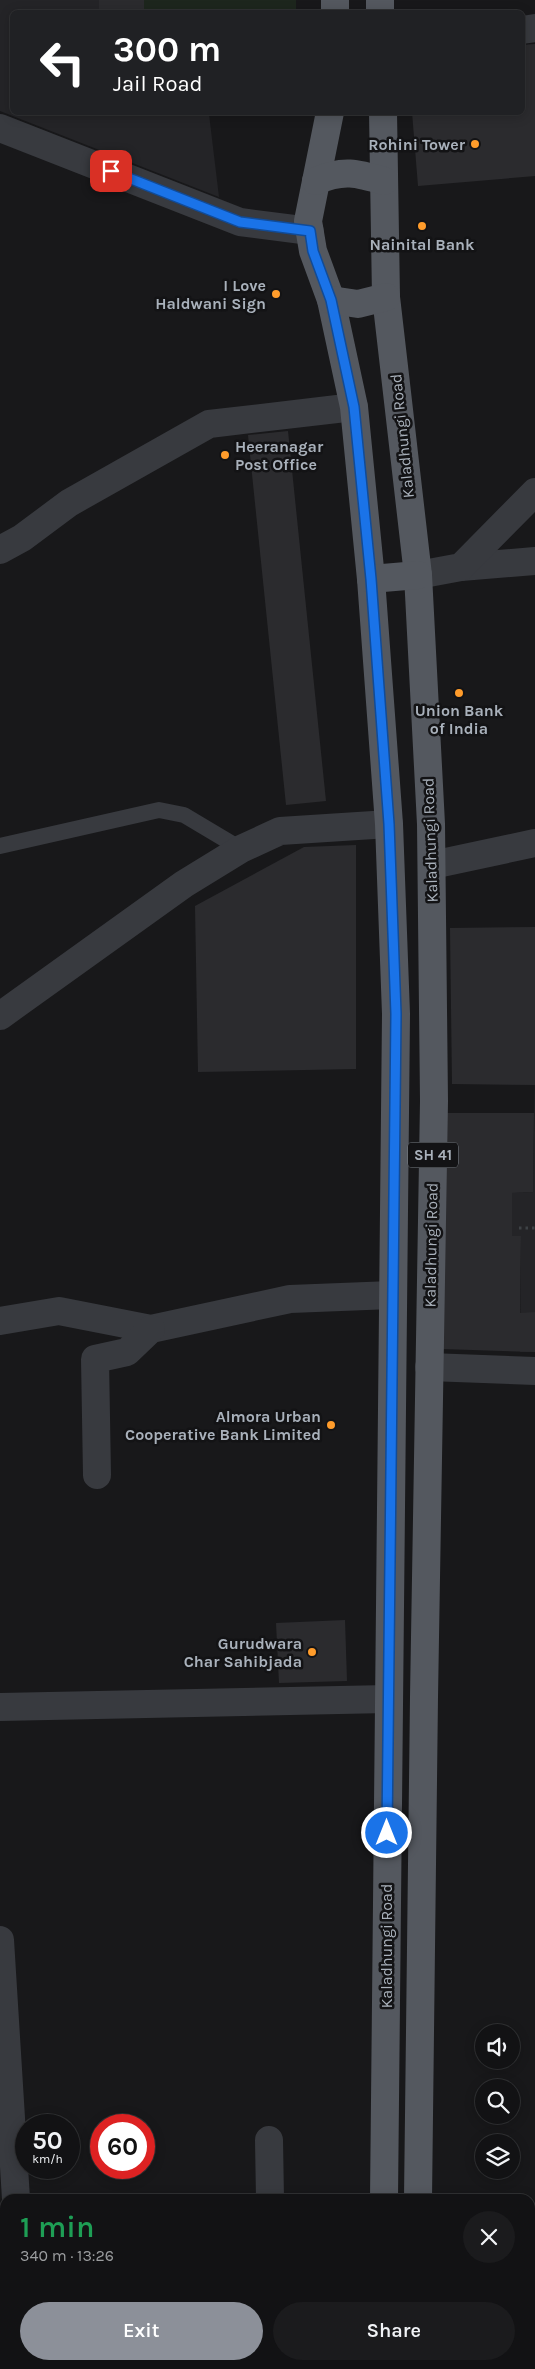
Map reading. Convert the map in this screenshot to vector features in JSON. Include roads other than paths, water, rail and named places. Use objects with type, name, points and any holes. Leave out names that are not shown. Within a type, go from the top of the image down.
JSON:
[{"type":"main road","name":"Kaladhungi Road","points":[[329,115],[308,222],[313,251],[331,300],[354,407],[371,579],[389,824],[396,1014],[384,2194]]},
{"type":"main road","name":"Kaladhungi Road","points":[[383,115],[386,297],[418,575],[432,865],[434,1101],[418,2194]]},
{"type":"main road","points":[[316,181],[330,174],[351,172],[384,181]]},
{"type":"main road","points":[[331,300],[358,304],[386,297]]},
{"type":"main road","points":[[371,579],[418,575]]},
{"type":"main road","points":[[392,1364],[429,1367]]},
{"type":"main road","points":[[388,1699],[424,1697]]},
{"type":"main road","points":[[385,2023],[420,2023]]},
{"type":"street","points":[[0,128],[240,222],[310,231]]},
{"type":"street","points":[[0,550],[22,538],[69,504],[209,424],[354,407]]},
{"type":"street","points":[[461,567],[535,492]]},
{"type":"street","points":[[418,575],[461,567],[535,561]]},
{"type":"street","points":[[0,1016],[184,884],[241,849],[280,831],[389,824]]},
{"type":"street","points":[[432,865],[535,843]]},
{"type":"street","points":[[0,1321],[59,1311],[151,1329],[290,1299],[392,1295]]},
{"type":"street","points":[[97,1475],[95,1359],[127,1352],[151,1329]]},
{"type":"street","points":[[429,1367],[535,1370]]},
{"type":"street","points":[[0,1707],[388,1699]]},
{"type":"street","points":[[0,1940],[5,2127],[15,2194]]},
{"type":"street","points":[[270,2140],[270,2194]]},
{"type":"lane","points":[[0,846],[159,810],[184,815],[241,849]]},
{"type":"place","name":"Rohini Tower","points":[[475,144]]},
{"type":"place","name":"Nainital Bank","points":[[422,226]]},
{"type":"place","name":"I Love Haldwani Sign","points":[[276,294]]},
{"type":"place","name":"Heeranagar Post Office","points":[[225,455]]},
{"type":"place","name":"Union Bank of India","points":[[459,693]]},
{"type":"place","name":"Almora Urban Cooperative Bank Limited","points":[[331,1425]]},
{"type":"place","name":"Gurudwara Char Sahibjada","points":[[312,1652]]}]
